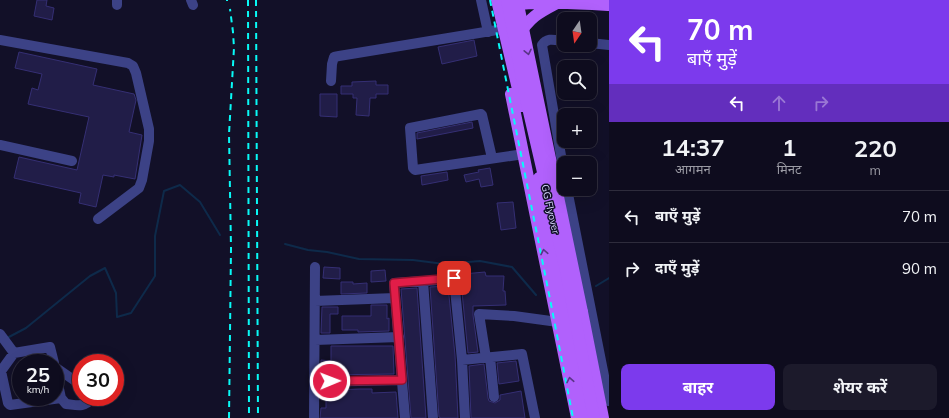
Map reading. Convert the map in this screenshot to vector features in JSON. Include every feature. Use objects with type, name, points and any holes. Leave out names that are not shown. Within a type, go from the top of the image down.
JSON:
[{"type":"main road","name":"GG Flyover","points":[[517,0],[603,418]]},
{"type":"main road","points":[[497,3],[560,2],[609,5]]},
{"type":"main road","points":[[509,52],[525,25],[535,15],[560,2]]},
{"type":"main road","points":[[497,3],[493,31],[524,154],[578,418]]},
{"type":"main road","points":[[497,3],[541,189],[586,418]]},
{"type":"main road","name":"GG Flyover","points":[[497,3],[526,99],[566,271],[594,418]]},
{"type":"street","points":[[331,81],[332,60],[334,57],[493,31],[481,0]]},
{"type":"street","points":[[557,40],[550,39],[545,41],[542,45],[561,156]]},
{"type":"street","points":[[0,40],[128,63],[133,66],[149,129],[149,141],[142,180],[139,188],[98,219]]},
{"type":"street","points":[[597,44],[609,45]]},
{"type":"street","points":[[492,158],[482,114],[410,128],[413,168],[415,170],[524,154]]},
{"type":"street","points":[[0,145],[72,162]]},
{"type":"street","points":[[568,196],[609,401]]},
{"type":"street","points":[[314,418],[315,267]]},
{"type":"street","points":[[405,418],[394,283],[454,278],[462,360],[464,418]]},
{"type":"street","points":[[423,281],[433,418]]},
{"type":"street","points":[[315,301],[395,298]]},
{"type":"street","points":[[494,397],[480,314],[514,316],[558,322]]},
{"type":"street","points":[[1,335],[13,350]]},
{"type":"street","points":[[315,340],[399,337]]},
{"type":"street","points":[[13,350],[50,347],[52,354]]},
{"type":"street","points":[[12,405],[8,403],[1,371],[13,350]]},
{"type":"street","points":[[462,360],[522,354],[535,418]]},
{"type":"street","points":[[315,382],[402,380]]},
{"type":"building","points":[[37,0],[47,0],[46,6],[54,8],[52,20],[34,16]]},
{"type":"building","points":[[474,40],[477,56],[442,64],[438,47]]},
{"type":"building","points":[[19,52],[97,69],[93,85],[134,94],[136,100],[129,132],[142,135],[135,179],[114,175],[114,177],[103,175],[96,207],[79,203],[81,193],[14,178],[19,157],[77,170],[89,117],[28,104],[32,88],[38,90],[42,74],[15,68]]},
{"type":"building","points":[[376,81],[376,85],[388,85],[388,94],[376,94],[376,98],[370,98],[369,116],[356,115],[357,98],[353,98],[353,94],[341,94],[341,86],[352,86],[352,82]]},
{"type":"building","points":[[320,94],[337,94],[337,117],[320,116]]},
{"type":"building","points":[[472,122],[473,128],[417,139],[417,133]]},
{"type":"building","points":[[490,168],[493,185],[481,187],[479,179],[466,182],[464,175]]},
{"type":"building","points":[[447,172],[448,180],[422,185],[421,176]]},
{"type":"building","points":[[513,202],[516,228],[501,230],[497,203]]},
{"type":"building","points":[[324,267],[340,268],[340,279],[323,278]]},
{"type":"building","points":[[385,270],[386,281],[371,282],[371,271]]},
{"type":"building","points":[[485,272],[486,276],[504,276],[503,291],[505,291],[506,305],[473,306],[478,352],[468,353],[462,292],[464,292],[463,274]]},
{"type":"building","points":[[341,282],[353,282],[353,284],[367,283],[367,293],[341,294]]},
{"type":"building","points":[[448,286],[455,355],[458,418],[439,417],[430,287]]},
{"type":"building","points":[[417,288],[426,418],[411,418],[401,289]]},
{"type":"building","points":[[371,305],[387,305],[389,331],[358,332],[358,330],[342,330],[342,316],[371,316]]},
{"type":"building","points":[[322,307],[338,307],[338,314],[330,314],[330,333],[321,333]]},
{"type":"building","points":[[331,346],[393,346],[394,374],[321,375],[321,360],[331,361]]},
{"type":"building","points":[[516,361],[519,381],[499,384],[497,363]]},
{"type":"building","points":[[484,364],[489,401],[495,403],[500,400],[500,395],[521,391],[525,418],[471,418],[469,366]]},
{"type":"building","points":[[372,389],[372,393],[396,392],[398,418],[320,418],[321,408],[326,408],[326,393],[334,393],[334,390]]},
{"type":"waterway","points":[[7,338],[26,328],[90,276],[105,268],[116,293],[117,317],[131,313],[155,276],[155,236],[164,191],[180,185],[200,202],[220,235]]},
{"type":"waterway","points":[[285,244],[308,250],[327,252],[359,259],[413,260],[444,264],[480,261],[512,267],[536,295]]},
{"type":"waterway","points":[[596,286],[609,278]]},
{"type":"railway","points":[[248,0],[249,418]]},
{"type":"railway","points":[[256,0],[258,418]]},
{"type":"railway","points":[[490,0],[573,418]]},
{"type":"railway","points":[[229,418],[231,248],[229,134],[234,48],[230,9]]},
{"type":"route","points":[[330,381],[402,380],[394,283],[454,278]]}]
